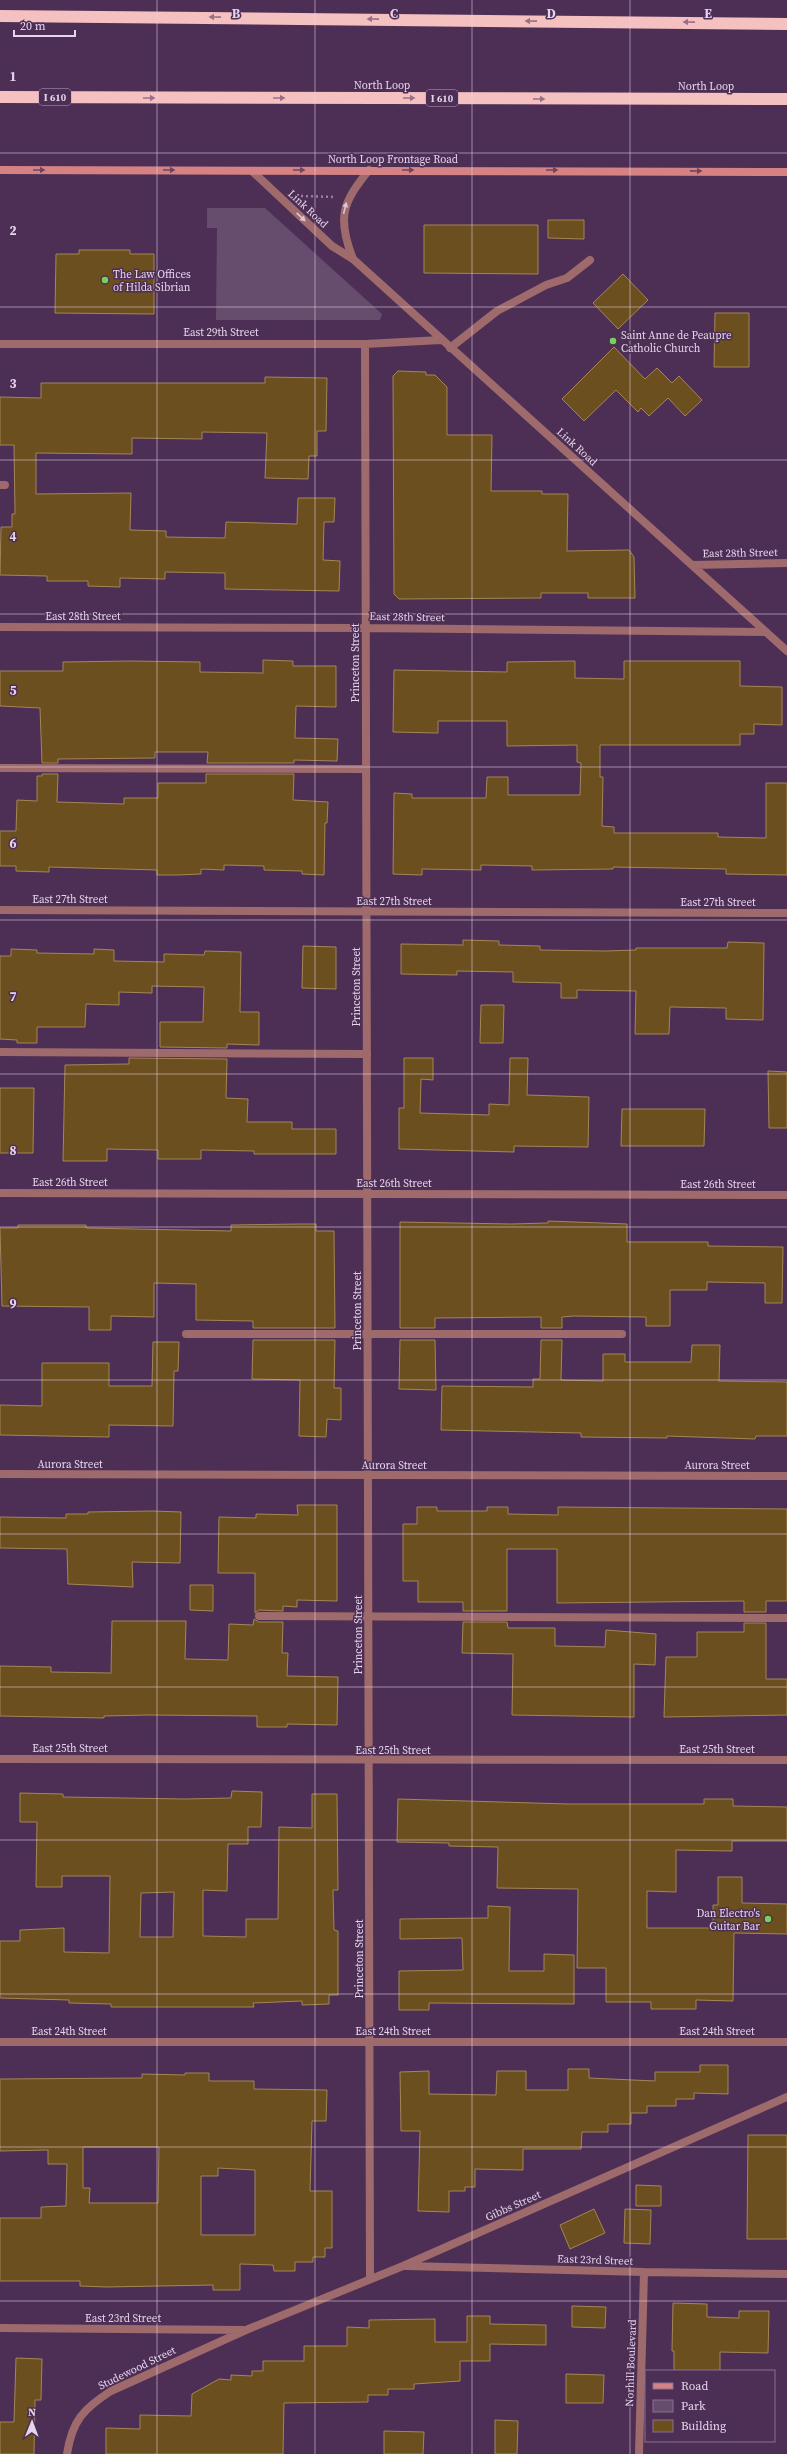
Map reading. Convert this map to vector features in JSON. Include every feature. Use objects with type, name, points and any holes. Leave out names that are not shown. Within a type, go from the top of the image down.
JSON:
[{"type":"highway","points":[[0,9],[41,16]]},
{"type":"highway","points":[[0,16],[787,24]]},
{"type":"highway","points":[[728,23],[787,18]]},
{"type":"highway","name":"North Loop","points":[[0,97],[787,100]]},
{"type":"highway","points":[[0,105],[110,98]]},
{"type":"main road","name":"North Loop Frontage Road","points":[[0,170],[787,172]]},
{"type":"street","name":"Link Road","points":[[353,259],[345,239],[344,211],[353,189],[368,170]]},
{"type":"street","name":"Link Road","points":[[252,171],[332,246],[353,259],[787,651]]},
{"type":"street","points":[[450,348],[497,311],[546,285],[567,278],[590,260]]},
{"type":"street","name":"East 29th Street","points":[[0,344],[365,344],[441,340]]},
{"type":"street","name":"Princeton Street","points":[[365,344],[370,2278]]},
{"type":"street","name":"East 28th Street","points":[[693,565],[787,563]]},
{"type":"street","name":"East 28th Street","points":[[0,627],[366,628],[766,632]]},
{"type":"street","points":[[0,768],[366,769]]},
{"type":"street","name":"East 27th Street","points":[[0,910],[787,913]]},
{"type":"street","points":[[0,1052],[367,1054]]},
{"type":"street","name":"East 26th Street","points":[[0,1193],[787,1195]]},
{"type":"street","points":[[186,1334],[622,1334]]},
{"type":"street","name":"Aurora Street","points":[[0,1474],[787,1476]]},
{"type":"street","points":[[259,1616],[787,1618]]},
{"type":"street","name":"East 25th Street","points":[[0,1759],[369,1761],[787,1760]]},
{"type":"street","name":"East 24th Street","points":[[0,2042],[787,2042]]},
{"type":"street","name":"Gibbs Street","points":[[246,2330],[370,2278],[403,2266],[787,2097]]},
{"type":"street","name":"East 23rd Street","points":[[403,2266],[787,2274]]},
{"type":"street","name":"Norhill Boulevard","points":[[640,2454],[644,2272]]},
{"type":"street","name":"East 23rd Street","points":[[0,2328],[246,2330]]},
{"type":"street","name":"Studewood Street","points":[[66,2454],[70,2436],[78,2418],[93,2402],[111,2390],[246,2330]]},
{"type":"path","points":[[297,196],[336,197]]},
{"type":"green space","points":[[207,208],[265,208],[382,314],[380,320],[216,320],[217,228],[207,228]]},
{"type":"building","points":[[548,220],[584,220],[584,239],[548,238]]},
{"type":"building","points":[[424,225],[538,225],[538,274],[424,273]]},
{"type":"building","name":"The Law Offices of Hilda Sibrian","points":[[79,250],[130,250],[130,254],[154,254],[154,314],[55,313],[56,254],[79,254]]},
{"type":"building","points":[[623,274],[648,300],[618,329],[593,303]]},
{"type":"building","points":[[715,313],[749,313],[749,367],[714,367]]},
{"type":"building","points":[[614,347],[645,379],[657,368],[672,383],[679,376],[702,400],[685,416],[668,398],[649,416],[641,408],[638,412],[616,390],[584,421],[562,399]]},
{"type":"building","points":[[398,371],[426,372],[426,375],[435,375],[447,387],[447,435],[492,435],[491,491],[542,491],[542,494],[568,494],[567,551],[629,550],[634,557],[635,598],[588,598],[588,593],[541,593],[541,598],[399,599],[394,594],[393,376]]},
{"type":"building","points":[[265,377],[327,378],[326,431],[317,431],[317,456],[309,456],[308,479],[265,478],[267,433],[202,432],[202,439],[132,438],[132,454],[36,453],[36,494],[131,493],[130,530],[166,531],[166,537],[225,538],[226,522],[297,524],[298,498],[335,498],[334,522],[324,522],[323,560],[340,561],[339,591],[225,589],[225,573],[165,572],[165,579],[120,578],[120,587],[88,586],[88,581],[47,581],[47,576],[0,575],[1,527],[12,527],[12,514],[15,514],[14,445],[0,445],[0,397],[41,398],[41,383],[265,383]]},
{"type":"building","points":[[263,660],[293,661],[293,666],[336,666],[336,707],[296,706],[295,738],[338,739],[337,761],[294,760],[294,763],[207,763],[208,752],[155,752],[155,758],[58,759],[58,763],[42,763],[40,708],[0,706],[0,671],[63,671],[63,662],[130,661],[200,662],[200,672],[263,673]]},
{"type":"building","points":[[575,661],[575,678],[624,679],[624,661],[740,661],[740,686],[782,687],[782,725],[754,724],[754,734],[740,734],[740,745],[600,745],[600,777],[603,777],[602,826],[614,827],[614,833],[718,833],[718,837],[766,838],[766,783],[787,783],[787,875],[726,874],[726,869],[613,867],[613,869],[532,870],[532,866],[481,865],[481,870],[422,869],[422,875],[393,874],[394,793],[412,794],[412,798],[486,798],[487,777],[508,777],[508,795],[580,795],[581,763],[577,762],[577,745],[507,746],[507,721],[438,721],[438,733],[393,732],[394,670],[507,672],[507,662]]},
{"type":"building","points":[[42,774],[58,774],[57,802],[124,804],[124,798],[158,798],[158,783],[206,783],[206,774],[294,774],[293,800],[328,802],[327,823],[325,823],[324,875],[302,874],[302,871],[264,870],[264,866],[224,865],[224,870],[201,869],[201,874],[157,875],[157,870],[49,867],[49,872],[16,871],[16,866],[0,866],[0,831],[16,831],[17,800],[37,801],[37,776],[42,776]]},
{"type":"building","points":[[463,940],[499,941],[499,945],[540,946],[540,950],[605,951],[636,950],[636,948],[727,948],[728,942],[764,943],[763,1020],[726,1019],[726,1008],[670,1007],[669,1034],[635,1034],[636,991],[577,990],[577,998],[561,998],[561,983],[513,982],[513,972],[457,971],[457,975],[401,974],[401,944],[463,945]]},
{"type":"building","points":[[303,946],[336,947],[336,989],[302,988]]},
{"type":"building","points":[[11,949],[37,950],[37,953],[94,954],[94,949],[114,950],[114,961],[164,962],[164,954],[204,955],[205,951],[241,952],[240,1012],[259,1012],[259,1045],[227,1044],[227,1048],[160,1047],[160,1022],[203,1022],[204,987],[152,986],[152,993],[119,992],[119,1005],[86,1004],[85,1027],[37,1027],[37,1043],[17,1043],[17,1040],[0,1039],[0,956],[11,956]]},
{"type":"building","points":[[481,1005],[504,1005],[503,1043],[480,1043]]},
{"type":"building","points":[[129,1058],[227,1059],[226,1098],[248,1099],[247,1122],[292,1122],[292,1129],[336,1129],[336,1154],[254,1154],[254,1151],[201,1150],[201,1159],[158,1159],[158,1150],[107,1149],[107,1161],[63,1161],[65,1065],[129,1064]]},
{"type":"building","points":[[404,1058],[433,1058],[433,1080],[421,1079],[420,1113],[489,1115],[489,1104],[509,1105],[510,1058],[528,1058],[527,1095],[589,1097],[588,1147],[514,1146],[514,1152],[399,1149],[399,1108],[404,1108]]},
{"type":"building","points":[[768,1071],[787,1072],[787,1128],[769,1128]]},
{"type":"building","points":[[0,1088],[34,1088],[33,1153],[0,1153]]},
{"type":"building","points":[[622,1109],[705,1109],[704,1146],[621,1146]]},
{"type":"building","points":[[548,1221],[627,1224],[627,1242],[708,1242],[708,1246],[783,1247],[782,1303],[765,1303],[765,1283],[707,1282],[707,1290],[670,1290],[670,1326],[646,1326],[646,1317],[573,1316],[562,1317],[562,1328],[541,1328],[541,1317],[435,1318],[435,1328],[400,1328],[400,1222],[511,1224],[548,1223]]},
{"type":"building","points":[[316,1224],[316,1231],[334,1231],[335,1328],[253,1328],[253,1321],[196,1320],[196,1284],[154,1283],[154,1317],[111,1316],[111,1330],[89,1330],[89,1307],[2,1306],[0,1228],[18,1228],[18,1225],[86,1225],[86,1228],[231,1231],[231,1225]]},
{"type":"building","points":[[253,1340],[335,1340],[334,1388],[341,1388],[341,1420],[327,1419],[326,1437],[299,1436],[300,1380],[252,1379]]},
{"type":"building","points":[[400,1340],[435,1340],[436,1390],[399,1389]]},
{"type":"building","points":[[541,1340],[562,1340],[561,1380],[603,1381],[603,1354],[625,1354],[625,1362],[691,1362],[692,1345],[720,1345],[719,1381],[787,1382],[787,1436],[756,1436],[755,1439],[667,1436],[667,1438],[581,1437],[581,1433],[441,1430],[442,1386],[533,1387],[533,1379],[540,1379]]},
{"type":"building","points":[[153,1342],[179,1342],[178,1371],[174,1371],[173,1426],[109,1425],[109,1437],[0,1435],[0,1405],[42,1406],[42,1363],[109,1363],[109,1386],[152,1386]]},
{"type":"building","points":[[297,1505],[337,1505],[337,1601],[297,1600],[297,1607],[283,1606],[283,1611],[259,1610],[255,1613],[255,1573],[218,1573],[219,1517],[256,1518],[256,1514],[298,1515]]},
{"type":"building","points":[[417,1507],[437,1507],[437,1511],[487,1511],[487,1507],[508,1507],[508,1514],[558,1515],[558,1507],[787,1509],[787,1601],[766,1601],[766,1612],[744,1612],[744,1601],[557,1603],[557,1549],[507,1549],[507,1611],[463,1611],[463,1602],[418,1602],[418,1581],[403,1581],[403,1524],[417,1524]]},
{"type":"building","points":[[88,1512],[181,1512],[180,1563],[132,1562],[133,1587],[68,1584],[67,1549],[0,1548],[0,1517],[66,1518],[66,1514],[88,1514]]},
{"type":"building","points":[[190,1585],[213,1585],[213,1611],[190,1610]]},
{"type":"building","points":[[254,1619],[259,1622],[283,1622],[282,1653],[288,1653],[287,1676],[338,1677],[337,1725],[287,1724],[287,1727],[257,1727],[257,1716],[149,1715],[104,1716],[104,1718],[0,1716],[0,1666],[51,1667],[51,1672],[111,1673],[112,1621],[186,1621],[185,1659],[228,1660],[229,1624],[253,1625]]},
{"type":"building","points":[[463,1622],[507,1622],[508,1628],[555,1628],[555,1646],[605,1647],[606,1630],[656,1634],[655,1665],[634,1664],[634,1717],[512,1715],[513,1654],[462,1653]]},
{"type":"building","points":[[744,1623],[766,1623],[766,1679],[787,1679],[787,1715],[664,1717],[666,1657],[697,1657],[697,1632],[744,1632]]},
{"type":"building","points":[[232,1791],[262,1792],[261,1827],[248,1827],[248,1844],[228,1844],[227,1891],[203,1890],[203,1936],[246,1937],[246,1919],[278,1919],[279,1827],[312,1828],[312,1794],[337,1794],[338,1890],[333,1890],[334,1930],[338,1931],[338,1995],[329,1995],[329,2004],[302,2005],[302,2001],[253,2003],[254,2007],[111,2007],[111,2004],[69,2003],[69,2000],[0,1998],[0,1941],[20,1941],[20,1930],[64,1928],[64,1952],[109,1953],[110,1876],[62,1876],[62,1887],[36,1887],[37,1822],[20,1822],[20,1793],[63,1794],[63,1797],[185,1799],[231,1798]],"holes":[[[174,1892],[173,1937],[140,1937],[141,1893]]]},
{"type":"building","points":[[398,1799],[568,1804],[704,1804],[704,1799],[733,1799],[733,1806],[787,1807],[787,1841],[732,1841],[732,1851],[676,1850],[676,1892],[647,1891],[647,1928],[713,1928],[713,1905],[718,1905],[718,1877],[742,1877],[742,1903],[787,1904],[787,1934],[734,1933],[733,2001],[696,2000],[696,2009],[651,2009],[651,2002],[606,2002],[606,1968],[577,1968],[578,1889],[497,1888],[498,1847],[449,1846],[449,1843],[397,1842]]},
{"type":"building","points":[[488,1906],[510,1907],[509,1971],[544,1971],[544,1954],[574,1955],[574,2004],[429,2003],[429,2010],[399,2010],[399,1971],[463,1970],[462,1938],[400,1939],[400,1919],[488,1918]]},
{"type":"building","points":[[700,2065],[728,2065],[728,2094],[694,2093],[694,2099],[676,2099],[676,2106],[647,2106],[647,2113],[631,2113],[631,2124],[608,2124],[608,2132],[582,2132],[581,2149],[523,2149],[523,2170],[475,2169],[475,2187],[465,2187],[465,2191],[449,2191],[449,2212],[418,2211],[420,2131],[401,2131],[400,2072],[429,2071],[429,2094],[496,2095],[497,2071],[526,2071],[526,2090],[568,2090],[568,2069],[589,2069],[589,2078],[655,2081],[655,2072],[700,2072]]},
{"type":"building","points":[[185,2073],[209,2073],[209,2081],[254,2081],[254,2089],[327,2090],[326,2121],[312,2121],[310,2191],[332,2191],[332,2248],[325,2248],[325,2257],[313,2257],[313,2262],[295,2262],[295,2271],[274,2271],[273,2265],[240,2264],[240,2290],[213,2290],[213,2285],[106,2287],[80,2286],[80,2281],[0,2281],[0,2218],[41,2218],[41,2207],[66,2206],[67,2164],[48,2164],[48,2150],[0,2151],[0,2079],[142,2078],[142,2074],[185,2075]],"holes":[[[83,2147],[159,2147],[158,2203],[89,2203],[90,2188],[83,2188]],[[218,2168],[255,2170],[255,2235],[201,2235],[201,2176],[218,2176]]]},
{"type":"building","points":[[748,2135],[787,2135],[787,2239],[747,2239]]},
{"type":"building","points":[[636,2185],[661,2186],[661,2206],[636,2206]]},
{"type":"building","points":[[594,2209],[605,2233],[570,2249],[560,2225]]},
{"type":"building","points":[[625,2209],[651,2210],[650,2244],[624,2243]]},
{"type":"building","points":[[673,2303],[707,2304],[707,2317],[739,2318],[739,2311],[769,2311],[768,2353],[720,2352],[720,2370],[674,2370],[674,2351],[672,2351]]},
{"type":"building","points":[[572,2306],[606,2307],[605,2328],[572,2327]]},
{"type":"building","points":[[467,2316],[490,2316],[490,2324],[546,2325],[546,2345],[490,2344],[490,2361],[460,2361],[460,2381],[414,2384],[414,2389],[388,2389],[388,2395],[368,2395],[368,2402],[284,2403],[283,2454],[106,2454],[106,2428],[140,2429],[140,2415],[191,2416],[192,2394],[219,2379],[231,2380],[231,2375],[252,2376],[252,2371],[263,2371],[263,2361],[304,2361],[304,2346],[347,2346],[347,2327],[369,2328],[369,2320],[435,2319],[435,2342],[467,2342]]},
{"type":"building","points":[[16,2358],[42,2359],[41,2400],[35,2400],[34,2454],[0,2454],[0,2422],[14,2422]]},
{"type":"building","points":[[566,2374],[604,2375],[603,2403],[566,2403]]},
{"type":"building","points":[[495,2420],[518,2421],[517,2454],[495,2454]]},
{"type":"building","points":[[384,2431],[424,2432],[423,2454],[384,2454]]},
{"type":"place","name":"The Law Offices of Hilda Sibrian","points":[[105,280]]},
{"type":"place","name":"Saint Anne de Peaupre Catholic Church","points":[[613,341]]},
{"type":"place","name":"Dan Electro's Guitar Bar","points":[[768,1919]]}]
